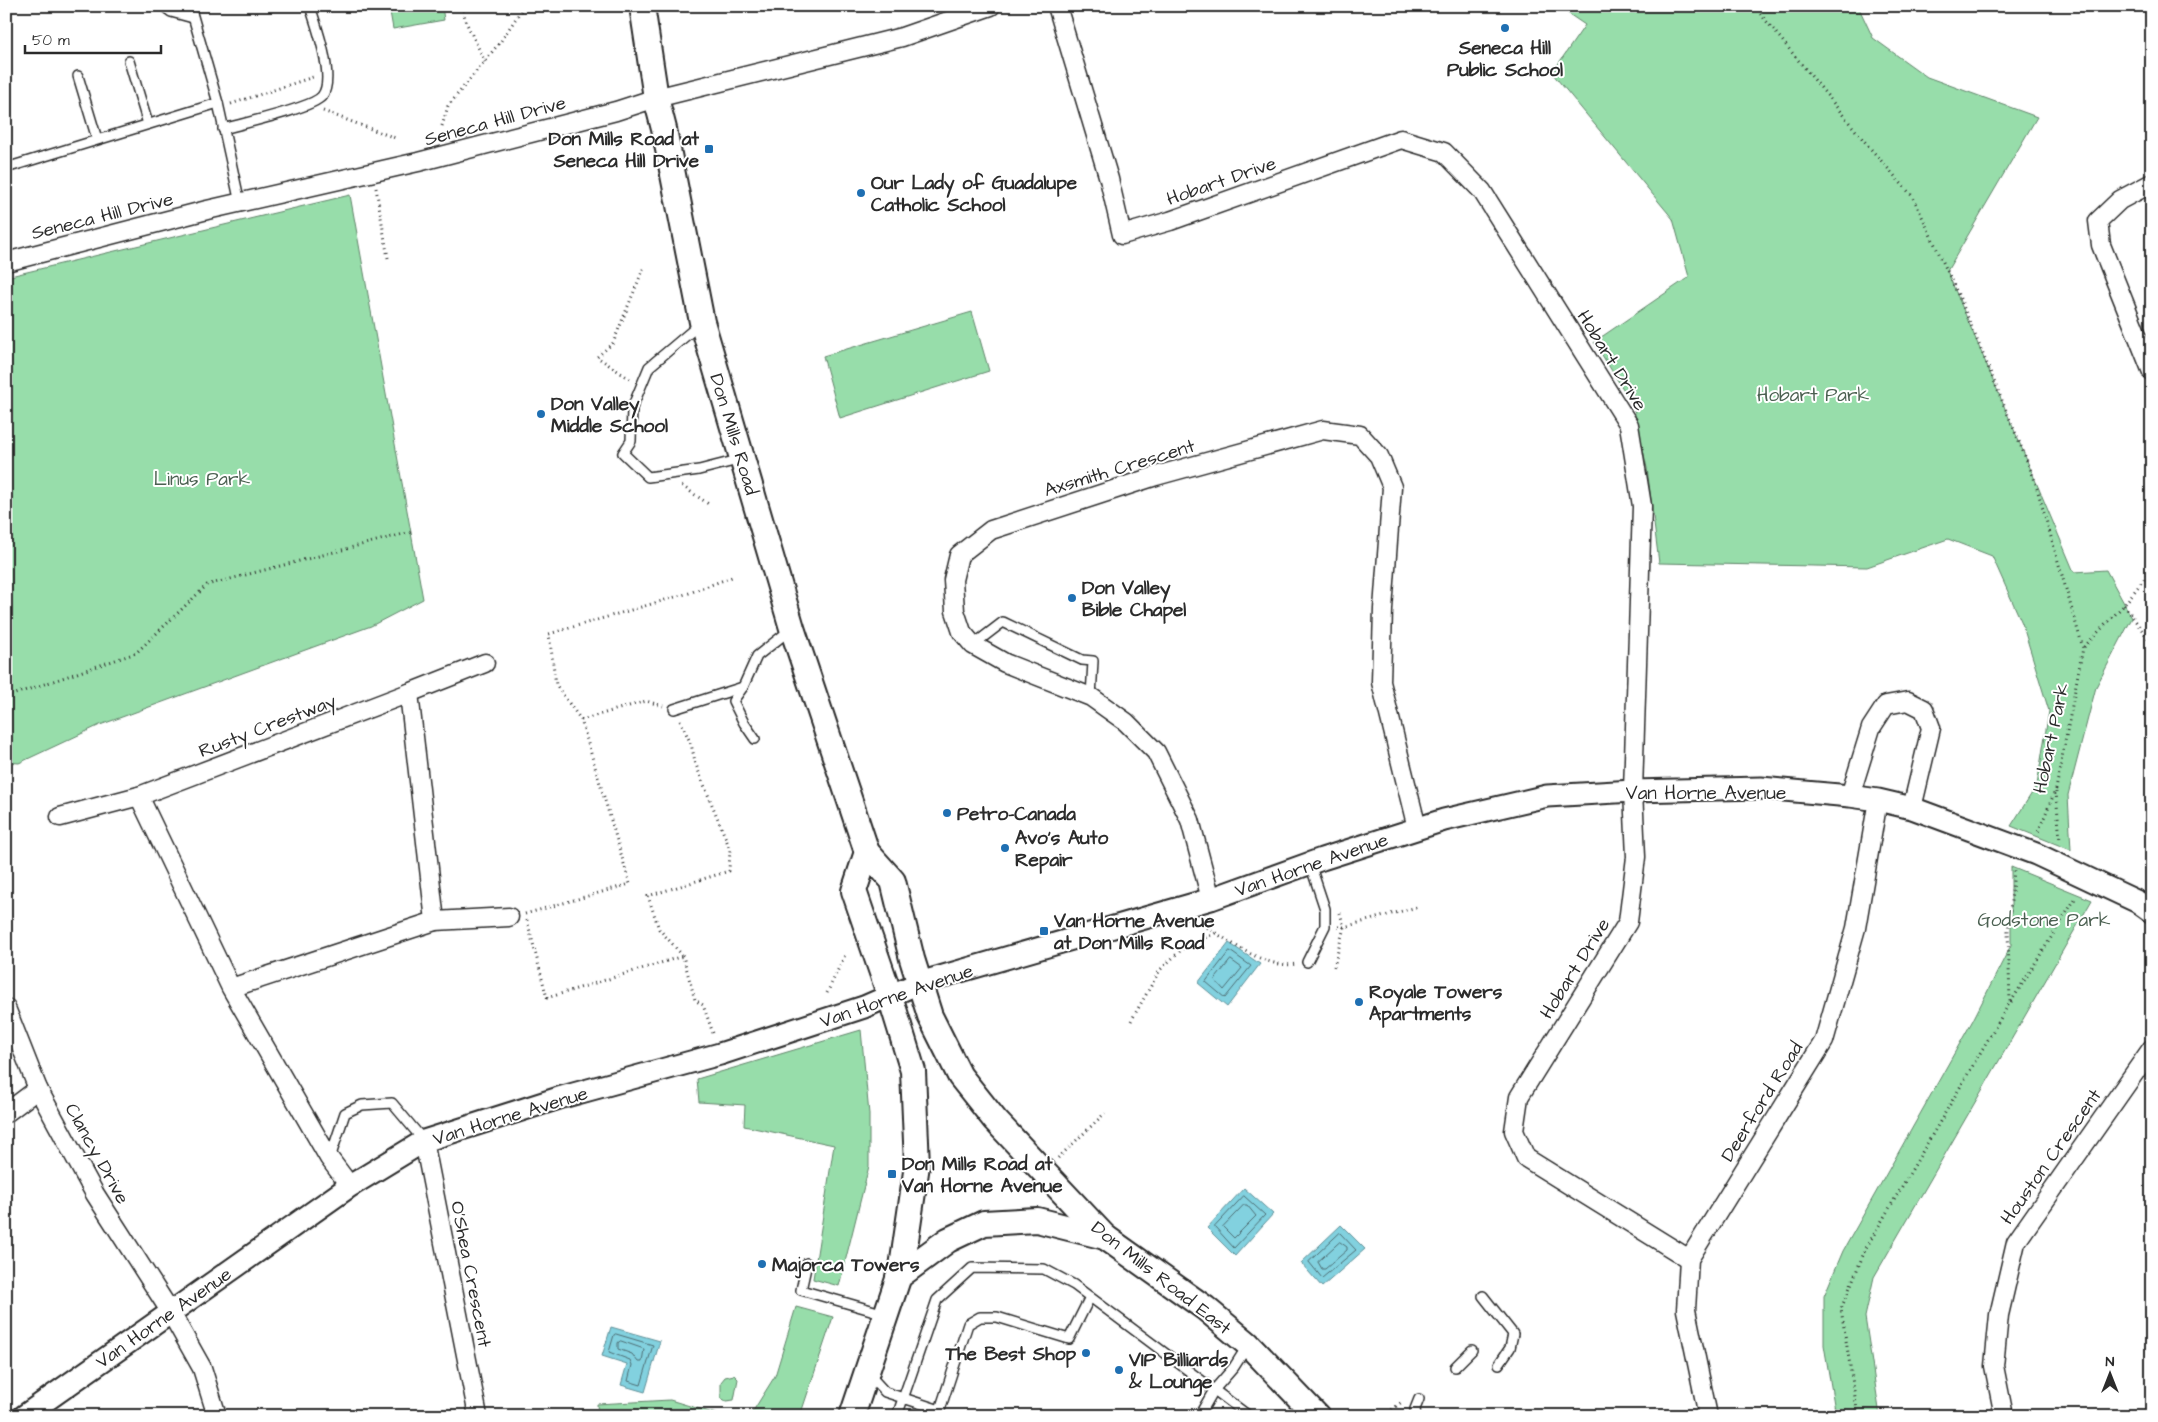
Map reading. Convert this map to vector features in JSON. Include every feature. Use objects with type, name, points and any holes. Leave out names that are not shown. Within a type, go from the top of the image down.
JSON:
[{"type":"main road","name":"Don Mills Road","points":[[642,6],[656,98],[664,129],[702,322],[792,628],[867,852],[893,882],[919,983]]},
{"type":"main road","points":[[852,1416],[902,1267],[917,1165],[913,1071],[890,996],[854,891],[867,852]]},
{"type":"main road","name":"Don Mills Road East","points":[[919,983],[930,1016],[960,1076],[995,1120],[1105,1236],[1205,1308],[1248,1344],[1317,1416]]},
{"type":"main road","points":[[898,1277],[948,1240],[984,1222],[1037,1220],[1105,1236]]},
{"type":"street","name":"Seneca Hill Drive","points":[[6,262],[240,203],[374,172],[616,111],[656,98],[902,37],[991,6]]},
{"type":"street","name":"Hobart Drive","points":[[1057,6],[1109,179],[1122,235],[1170,221],[1400,139],[1444,152],[1482,191],[1629,425],[1642,506],[1633,791],[1636,857],[1628,922],[1518,1097],[1514,1131],[1526,1158],[1689,1259]]},
{"type":"street","points":[[2152,183],[2120,200],[2098,221],[2101,245],[2152,372]]},
{"type":"street","name":"Axsmith Crescent","points":[[1211,899],[1190,820],[1156,752],[1126,722],[1091,697],[1005,663],[973,645],[962,632],[954,611],[953,580],[959,555],[991,530],[1156,476],[1322,430],[1360,436],[1379,456],[1392,486],[1383,609],[1381,682],[1417,828]]},
{"type":"street","name":"Rusty Crestway","points":[[60,817],[139,796],[484,663]]},
{"type":"street","points":[[409,693],[435,921]]},
{"type":"street","points":[[1850,796],[1871,728],[1886,705],[1908,701],[1924,709],[1931,728],[1912,808]]},
{"type":"street","name":"Van Horne Avenue","points":[[24,1416],[170,1311],[350,1186],[424,1141],[559,1098],[720,1054],[864,1007],[919,983],[1211,899],[1444,820],[1546,796],[1633,791],[1761,788],[1850,796],[1912,808],[2045,858],[2138,902],[2152,912]]},
{"type":"street","points":[[139,796],[232,988],[330,1158],[350,1186]]},
{"type":"street","name":"Deerford Road","points":[[1708,1416],[1686,1310],[1689,1259],[1824,1041],[1856,928],[1878,800]]},
{"type":"street","points":[[232,988],[435,921],[509,917]]},
{"type":"street","name":"Clancy Drive","points":[[6,1008],[38,1089],[95,1194],[170,1311]]},
{"type":"street","name":"Houston Crescent","points":[[2004,1416],[1994,1366],[1999,1315],[2016,1242],[2152,1048]]},
{"type":"street","points":[[6,1113],[38,1089]]},
{"type":"street","name":"O'Shea Crescent","points":[[424,1141],[478,1416]]},
{"type":"street","points":[[170,1311],[202,1368],[216,1416]]},
{"type":"lane","points":[[163,6],[171,12],[193,18]]},
{"type":"lane","points":[[190,6],[218,103],[240,203]]},
{"type":"lane","points":[[223,129],[306,104],[322,96],[325,90],[326,73],[320,40],[310,6]]},
{"type":"lane","points":[[129,61],[148,124]]},
{"type":"lane","points":[[78,76],[97,139]]},
{"type":"lane","points":[[6,168],[218,103]]},
{"type":"lane","points":[[702,322],[649,367],[632,408],[631,441],[623,453],[648,477],[699,470],[743,459]]},
{"type":"lane","points":[[973,645],[1003,622],[1082,660],[1093,661],[1091,697]]},
{"type":"lane","points":[[755,739],[744,723],[733,701],[743,687],[757,656],[792,628]]},
{"type":"lane","points":[[674,709],[743,687]]},
{"type":"lane","points":[[1307,962],[1324,926],[1325,909],[1310,864]]},
{"type":"lane","points":[[330,1158],[345,1112],[362,1105],[392,1103],[424,1141]]},
{"type":"lane","points":[[807,1263],[801,1290],[886,1314]]},
{"type":"lane","points":[[897,1416],[937,1300],[972,1268],[1044,1269],[1074,1285],[1249,1416]]},
{"type":"lane","points":[[1483,1296],[1513,1334],[1510,1348],[1499,1364]]},
{"type":"lane","points":[[868,1367],[874,1380],[885,1392],[939,1413],[968,1324],[980,1317],[997,1317],[1069,1339],[1090,1297]]},
{"type":"lane","points":[[1199,1416],[1214,1390],[1234,1367],[1248,1344]]},
{"type":"lane","points":[[1455,1367],[1472,1350]]},
{"type":"lane","points":[[1416,1416],[1415,1409],[1419,1399]]},
{"type":"path","points":[[462,6],[466,22],[485,62]]},
{"type":"path","points":[[442,126],[448,106],[502,42],[524,6]]},
{"type":"path","name":"Hobart Park","points":[[1754,6],[1870,148],[1913,197],[1961,301],[2034,478],[2083,648],[2056,789],[2038,832]]},
{"type":"path","points":[[228,99],[229,105],[326,73]]},
{"type":"path","points":[[306,104],[398,139]]},
{"type":"path","points":[[374,172],[388,258]]},
{"type":"path","points":[[641,387],[597,357],[613,343],[644,267]]},
{"type":"path","points":[[666,476],[710,505]]},
{"type":"path","points":[[6,697],[136,652],[207,585],[411,532]]},
{"type":"path","points":[[2083,648],[2124,605],[2152,568]]},
{"type":"path","points":[[683,956],[547,998],[525,914],[630,884],[581,720],[556,685],[550,634],[689,593],[732,576]]},
{"type":"path","points":[[2124,605],[2152,644]]},
{"type":"path","points":[[581,720],[646,701],[674,709],[691,744],[696,765],[730,849],[728,871],[648,896],[659,929],[683,956],[695,1000],[703,1005],[720,1054]]},
{"type":"path","points":[[2056,789],[2060,841]]},
{"type":"path","points":[[2010,1002],[2008,931],[2014,871]]},
{"type":"path","points":[[1858,1416],[1841,1309],[1866,1248],[2010,1002],[2075,899]]},
{"type":"path","points":[[1324,926],[1344,927],[1417,907]]},
{"type":"path","points":[[1176,909],[1261,959],[1288,966],[1307,962]]},
{"type":"path","points":[[1131,1021],[1160,970],[1181,950],[1216,932]]},
{"type":"path","points":[[827,993],[846,953]]},
{"type":"path","points":[[1057,1159],[1105,1113]]},
{"type":"path","points":[[1384,1416],[1408,1397]]},
{"type":"green space","points":[[389,6],[442,6],[444,20],[393,29]]},
{"type":"green space","name":"Hobart Park","points":[[1565,6],[1858,6],[1873,38],[1927,77],[2037,117],[1947,271],[2074,572],[2106,570],[2132,618],[2096,687],[2068,795],[2071,850],[2011,826],[2037,785],[2049,711],[2022,623],[1992,556],[1948,539],[1867,567],[1659,563],[1647,468],[1633,405],[1594,342],[1689,277],[1673,219],[1552,73],[1585,25],[1563,10]]},
{"type":"green space","name":"Linus Park","points":[[350,195],[423,599],[371,626],[100,725],[19,763],[6,762],[6,277]]},
{"type":"green space","points":[[972,312],[989,371],[840,418],[823,356]]},
{"type":"green space","name":"Godstone Park","points":[[2011,867],[2092,900],[1874,1277],[1865,1317],[1880,1416],[1836,1416],[1824,1345],[1824,1296],[1843,1251],[1973,1020],[2011,945]]},
{"type":"green space","points":[[861,1030],[869,1114],[869,1166],[839,1286],[813,1279],[834,1145],[744,1126],[745,1105],[699,1102],[697,1079]]},
{"type":"green space","points":[[796,1307],[833,1317],[800,1416],[750,1416],[775,1376]]},
{"type":"green space","points":[[734,1375],[738,1379],[734,1400],[726,1401],[721,1398],[721,1382],[725,1377]]},
{"type":"green space","points":[[670,1400],[723,1416],[598,1416],[597,1404]]},
{"type":"water","points":[[1229,943],[1260,964],[1227,1007],[1198,983]]},
{"type":"water","points":[[1244,1188],[1273,1214],[1235,1256],[1207,1228]]},
{"type":"water","points":[[1341,1225],[1365,1249],[1322,1287],[1301,1263]]},
{"type":"water","points":[[611,1327],[660,1341],[645,1392],[621,1385],[627,1364],[602,1356]]},
{"type":"place","name":"Seneca Hill Public School","points":[[1505,28]]},
{"type":"place","name":"Don Mills Road at Seneca Hill Drive","points":[[709,149]]},
{"type":"place","name":"Our Lady of Guadalupe Catholic School","points":[[861,193]]},
{"type":"place","name":"Don Valley Middle School","points":[[541,414]]},
{"type":"place","name":"Don Valley Bible Chapel","points":[[1072,598]]},
{"type":"place","name":"Petro-Canada","points":[[947,813]]},
{"type":"place","name":"Avo's Auto Repair","points":[[1005,848]]},
{"type":"place","name":"Van Horne Avenue at Don Mills Road","points":[[1044,931]]},
{"type":"place","name":"Royale Towers Apartments","points":[[1359,1002]]},
{"type":"place","name":"Don Mills Road at Van Horne Avenue","points":[[892,1174]]},
{"type":"place","name":"Majorca Towers","points":[[762,1264]]},
{"type":"place","name":"The Best Shop","points":[[1086,1353]]},
{"type":"place","name":"VIP Billiards & Lounge","points":[[1119,1370]]}]
